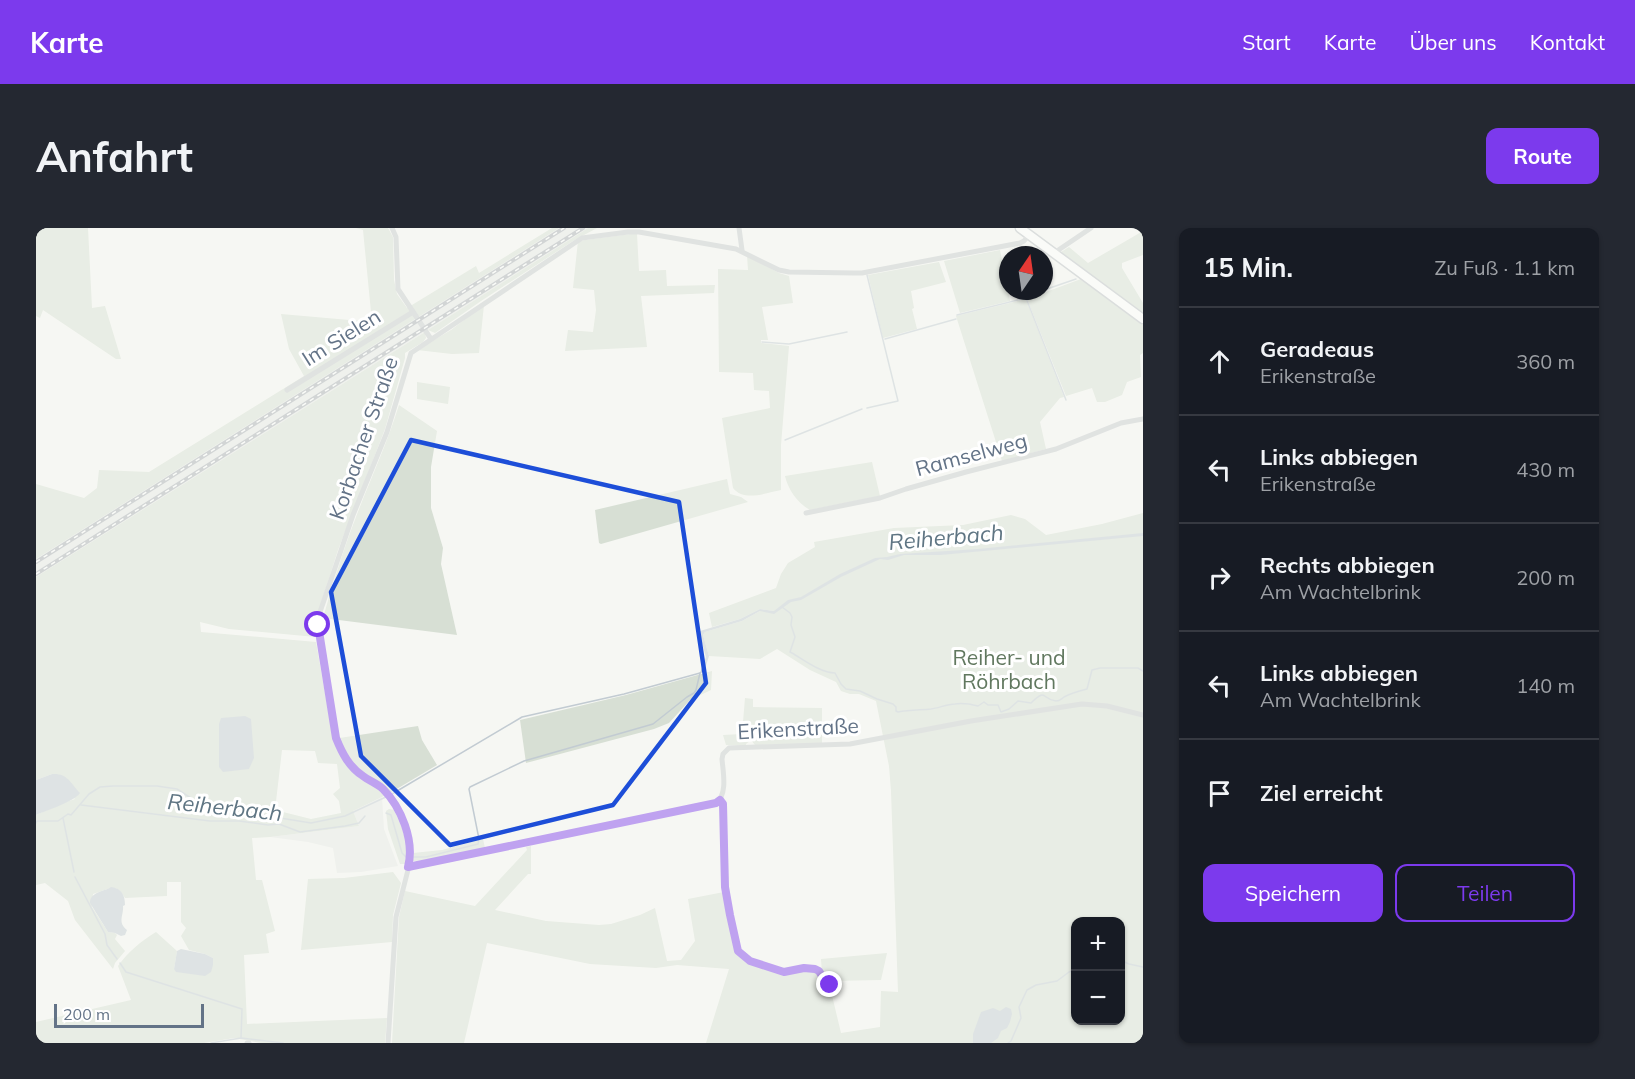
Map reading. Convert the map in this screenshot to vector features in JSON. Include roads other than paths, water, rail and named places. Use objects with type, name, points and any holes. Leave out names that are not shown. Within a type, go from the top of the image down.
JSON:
[{"type":"main road","points":[[1020,228],[1143,319]]},
{"type":"street","points":[[392,228],[396,237],[398,289],[431,339]]},
{"type":"street","points":[[739,228],[742,250]]},
{"type":"street","points":[[1054,253],[1091,228]]},
{"type":"street","name":"Korbacher Straße","points":[[409,864],[410,853],[399,809],[382,787],[358,772],[338,745],[318,620],[353,515],[387,432],[411,353],[582,238],[639,232],[742,250],[779,270],[789,272],[862,273],[1020,243],[1029,235]]},
{"type":"street","name":"Im Sielen","points":[[287,390],[412,312]]},
{"type":"street","name":"Ramselweg","points":[[806,513],[880,498],[966,472],[1056,449],[1124,422],[1143,419]]},
{"type":"street","name":"Erikenstraße","points":[[720,800],[723,794],[722,759],[729,748],[843,744],[1083,704],[1107,706],[1143,715]]},
{"type":"street","points":[[388,1043],[396,917],[409,864],[716,803],[720,800],[723,804],[725,887],[738,951],[750,961],[784,972],[804,968],[815,969],[830,985]]},
{"type":"waterway","points":[[867,275],[898,401],[867,408]]},
{"type":"waterway","points":[[1053,287],[1076,279]]},
{"type":"waterway","points":[[957,315],[1018,300]]},
{"type":"waterway","points":[[1027,300],[1066,400]]},
{"type":"waterway","points":[[885,339],[956,319]]},
{"type":"waterway","points":[[762,342],[789,344],[847,332]]},
{"type":"waterway","points":[[785,440],[862,409]]},
{"type":"waterway","points":[[782,607],[792,617],[791,625],[795,637],[790,652],[818,669],[835,673],[846,689],[860,691],[893,704],[898,712],[958,704],[978,706],[984,702],[988,705],[998,705],[1001,712],[1009,709],[1018,701],[1031,703],[1042,695],[1057,701],[1069,694],[1087,689],[1092,670],[1138,668],[1143,671]]},
{"type":"waterway","points":[[392,794],[522,717],[624,694],[700,673]]},
{"type":"waterway","points":[[411,857],[426,857],[478,844],[470,787],[524,761],[653,724],[694,693],[700,673]]},
{"type":"waterway","points":[[36,823],[37,821],[58,821],[68,814],[71,815],[89,794],[100,787],[113,786],[157,786],[177,789],[200,804],[217,811],[244,812],[311,823],[345,816],[388,796]]},
{"type":"waterway","name":"Reiherbach","points":[[81,805],[210,821],[279,824],[300,832],[359,823],[365,816]]},
{"type":"waterway","points":[[386,813],[391,815],[402,853],[406,857]]},
{"type":"waterway","points":[[63,818],[74,872]]},
{"type":"waterway","points":[[75,877],[105,934],[107,945],[117,959]]},
{"type":"waterway","points":[[1125,962],[1143,967]]},
{"type":"waterway","points":[[120,963],[126,972],[242,1009],[241,1038]]},
{"type":"waterway","points":[[1008,1043],[1021,1018],[1019,1007],[1027,990],[1036,985],[1057,981],[1072,971]]},
{"type":"waterway","points":[[211,1043],[241,1038],[283,1043]]},
{"type":"railway","points":[[36,562],[564,228]]},
{"type":"railway","points":[[36,574],[583,228]]},
{"type":"park label","name":"Reiher- und Röhrbach","points":[[1009,669]]}]
